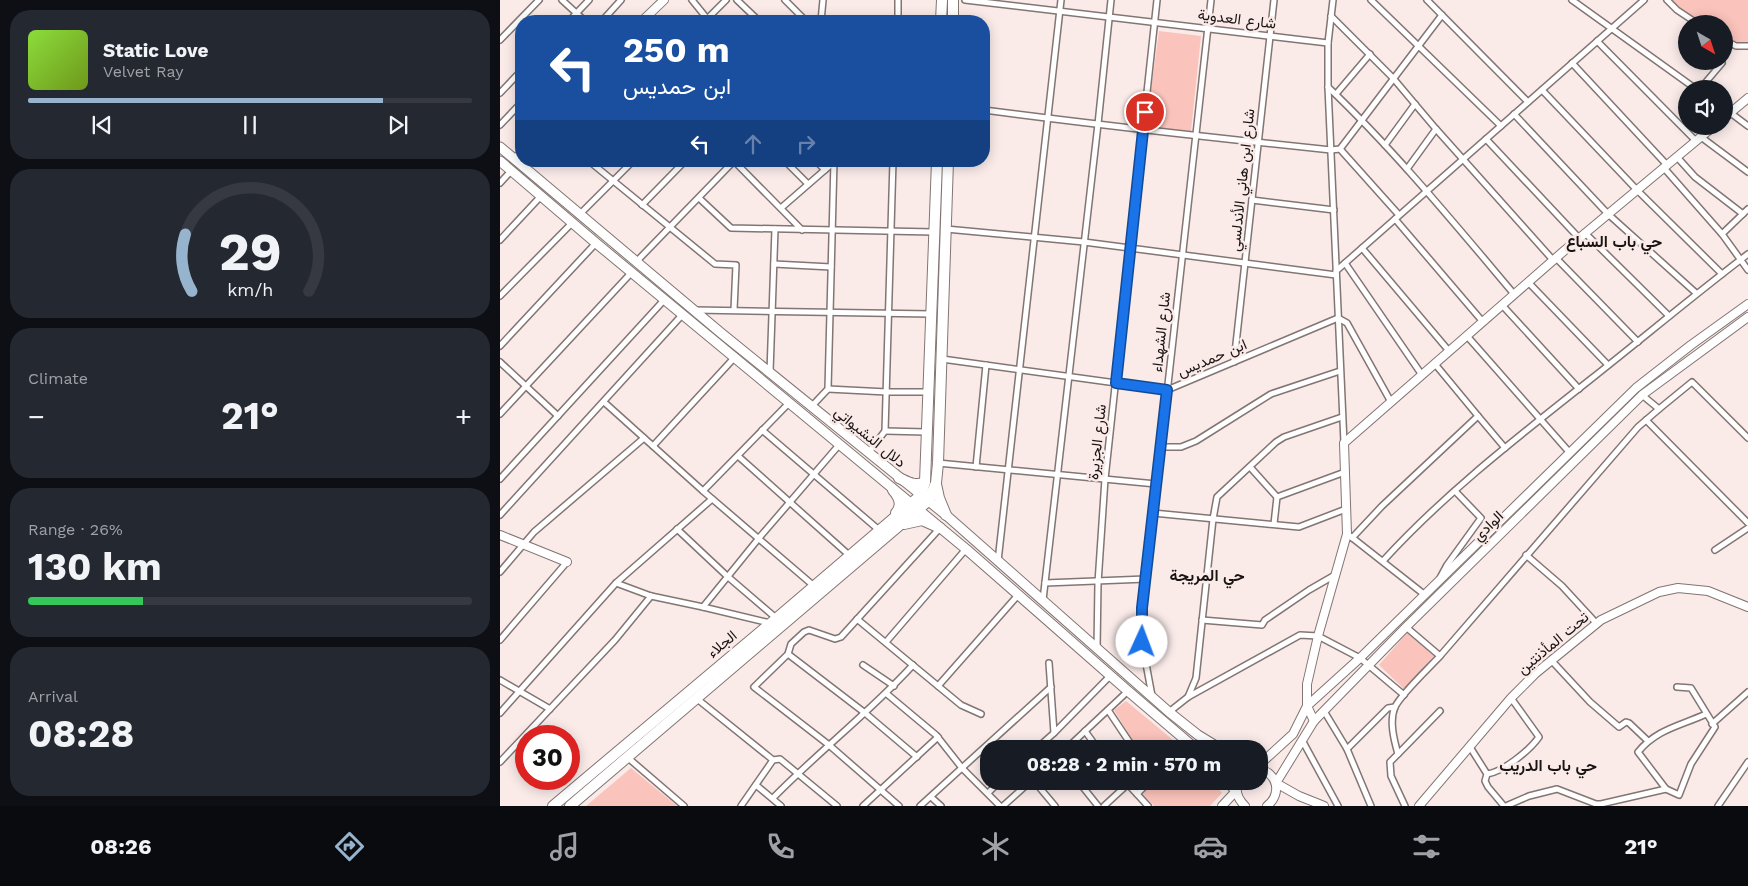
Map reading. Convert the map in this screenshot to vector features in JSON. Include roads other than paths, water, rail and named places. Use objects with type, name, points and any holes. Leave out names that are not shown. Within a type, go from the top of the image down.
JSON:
[{"type":"highway","points":[[941,15],[942,0]]},
{"type":"highway","points":[[953,0],[953,15]]},
{"type":"highway","points":[[924,498],[937,167]]},
{"type":"highway","points":[[946,516],[936,483],[948,167]]},
{"type":"highway","points":[[898,478],[913,484],[925,482]]},
{"type":"highway","points":[[924,498],[936,483]]},
{"type":"highway","points":[[893,490],[899,497],[900,504],[894,524],[922,520],[940,528]]},
{"type":"highway","name":"الجلاء","points":[[570,806],[924,498]]},
{"type":"highway","name":"الجلاء","points":[[553,806],[774,621],[879,530],[894,524]]},
{"type":"main road","points":[[648,15],[664,0]]},
{"type":"main road","points":[[1733,108],[1748,98]]},
{"type":"main road","points":[[1268,757],[1292,734],[1306,706],[1307,684],[1318,636],[1350,536],[1346,509],[1344,443],[1582,235],[1704,135]]},
{"type":"main road","name":"دلال النشيواتي","points":[[500,147],[515,154]]},
{"type":"main road","name":"دلال النشيواتي","points":[[500,161],[913,507],[966,549],[1185,740]]},
{"type":"main road","points":[[510,169],[515,161]]},
{"type":"main road","name":"دلال النشيواتي","points":[[530,167],[580,215],[693,310],[946,516],[1169,712],[1206,740]]},
{"type":"main road","name":"الوادي","points":[[1306,706],[1360,658],[1436,585],[1636,388],[1692,344],[1748,304]]},
{"type":"main road","name":"الوادي","points":[[1268,806],[1276,796],[1276,783],[1314,721],[1369,664],[1642,394],[1748,316]]},
{"type":"main road","points":[[500,535],[567,562]]},
{"type":"main road","name":"تحت المأذنتين","points":[[1419,806],[1511,698],[1550,660],[1597,624],[1643,599],[1659,592],[1678,588],[1708,591],[1748,607]]},
{"type":"main road","points":[[1306,706],[1314,721]]},
{"type":"main road","points":[[1268,772],[1276,783],[1299,796],[1324,806]]},
{"type":"main road","points":[[1222,806],[1236,791],[1245,806]]},
{"type":"street","points":[[524,15],[539,0]]},
{"type":"street","points":[[562,0],[576,14],[589,0]]},
{"type":"street","points":[[607,15],[621,0]]},
{"type":"street","points":[[692,0],[703,15]]},
{"type":"street","points":[[712,15],[726,0]]},
{"type":"street","points":[[737,0],[753,15]]},
{"type":"street","points":[[785,0],[800,15]]},
{"type":"street","points":[[822,15],[823,0]]},
{"type":"street","points":[[898,0],[898,15]]},
{"type":"street","name":"شارع العدوية","points":[[965,0],[1013,3],[1060,11],[1328,42]]},
{"type":"street","points":[[998,561],[1021,370],[1061,0]]},
{"type":"street","points":[[1043,600],[1111,0]]},
{"type":"street","name":"شارع الجزيرة","points":[[1097,649],[1098,580],[1105,479],[1157,0]]},
{"type":"street","name":"شارع الشهداء","points":[[1152,697],[1142,642],[1142,608],[1211,0]]},
{"type":"street","name":"شارع ابن هاني الأندلسي","points":[[1234,362],[1274,0]]},
{"type":"street","points":[[1333,0],[1328,42],[1328,87],[1344,443]]},
{"type":"street","points":[[1371,0],[1501,126]]},
{"type":"street","points":[[1427,0],[1528,102]]},
{"type":"street","points":[[1572,0],[1579,2],[1685,80]]},
{"type":"street","points":[[1336,273],[1426,191],[1644,0]]},
{"type":"street","points":[[1667,0],[1684,15]]},
{"type":"street","points":[[990,111],[1143,130],[1196,134],[1331,150],[1340,149],[1442,15]]},
{"type":"street","points":[[1331,16],[1393,78],[1436,129],[1554,259],[1638,342]]},
{"type":"street","points":[[500,40],[515,25]]},
{"type":"street","points":[[1597,41],[1699,139],[1748,172]]},
{"type":"street","points":[[1733,44],[1748,46]]},
{"type":"street","points":[[1336,94],[1370,54]]},
{"type":"street","points":[[1572,63],[1666,166],[1722,234],[1748,270]]},
{"type":"street","points":[[1706,80],[1716,70]]},
{"type":"street","points":[[500,93],[515,77]]},
{"type":"street","points":[[1328,87],[1363,120],[1514,294]]},
{"type":"street","points":[[1542,90],[1722,274]]},
{"type":"street","points":[[1385,145],[1415,104]]},
{"type":"street","points":[[500,125],[515,110]]},
{"type":"street","points":[[1514,114],[1608,214],[1696,293]]},
{"type":"street","points":[[1733,117],[1748,126]]},
{"type":"street","points":[[1407,169],[1436,129]]},
{"type":"street","points":[[1486,138],[1582,235],[1669,316]]},
{"type":"street","points":[[1340,149],[1483,322]]},
{"type":"street","points":[[1677,157],[1696,176],[1743,214]]},
{"type":"street","points":[[596,167],[715,264],[736,265],[734,310]]},
{"type":"street","points":[[580,215],[627,167]]},
{"type":"street","points":[[642,205],[679,167]]},
{"type":"street","points":[[636,262],[728,167]]},
{"type":"street","points":[[740,167],[802,230]]},
{"type":"street","points":[[791,167],[808,184]]},
{"type":"street","points":[[822,167],[825,170]]},
{"type":"street","points":[[781,208],[828,167]]},
{"type":"street","points":[[811,406],[828,389],[834,167]]},
{"type":"street","points":[[868,452],[885,431],[893,167]]},
{"type":"street","points":[[500,183],[510,169]]},
{"type":"street","points":[[500,240],[541,196]]},
{"type":"street","points":[[699,198],[730,228],[892,233],[934,232]]},
{"type":"street","points":[[1252,200],[1334,210]]},
{"type":"street","points":[[1722,234],[1748,209]]},
{"type":"street","points":[[500,296],[572,223]]},
{"type":"street","points":[[770,372],[775,229]]},
{"type":"street","points":[[946,229],[1084,242],[1182,256],[1336,273]]},
{"type":"street","points":[[500,346],[596,243]]},
{"type":"street","points":[[1362,248],[1449,351]]},
{"type":"street","points":[[1384,561],[1404,539],[1455,491],[1505,448],[1638,342],[1696,293],[1748,254]]},
{"type":"street","points":[[1345,263],[1422,375]]},
{"type":"street","points":[[774,264],[831,266]]},
{"type":"street","points":[[500,414],[632,272]]},
{"type":"street","points":[[1528,282],[1608,365]]},
{"type":"street","points":[[500,479],[665,299]]},
{"type":"street","points":[[1502,305],[1579,388]]},
{"type":"street","points":[[693,310],[932,314]]},
{"type":"street","points":[[500,515],[683,314]]},
{"type":"street","points":[[1338,318],[1347,323],[1391,402]]},
{"type":"street","name":"ابن حمديس","points":[[942,359],[1167,390],[1338,318]]},
{"type":"street","points":[[1467,336],[1570,453]]},
{"type":"street","points":[[653,446],[735,357]]},
{"type":"street","points":[[500,362],[527,385],[558,416]]},
{"type":"street","points":[[1435,364],[1505,448]]},
{"type":"street","points":[[976,467],[986,365]]},
{"type":"street","points":[[1161,447],[1181,447],[1196,441],[1271,394],[1340,372]]},
{"type":"street","points":[[1398,754],[1393,740],[1392,725],[1395,707],[1638,427],[1692,382],[1748,438]]},
{"type":"street","points":[[828,389],[928,392]]},
{"type":"street","points":[[1642,394],[1659,409]]},
{"type":"street","points":[[604,402],[712,499],[814,586]]},
{"type":"street","points":[[703,491],[789,403]]},
{"type":"street","points":[[1425,595],[1350,536],[1478,416]]},
{"type":"street","points":[[1188,697],[1196,678],[1217,497],[1276,442],[1284,437],[1342,417]]},
{"type":"street","points":[[1646,420],[1748,523]]},
{"type":"street","points":[[762,430],[879,530]]},
{"type":"street","points":[[885,431],[926,432]]},
{"type":"street","points":[[500,572],[534,532],[644,438]]},
{"type":"street","points":[[703,606],[840,445]]},
{"type":"street","points":[[738,456],[850,555]]},
{"type":"street","points":[[938,463],[1156,484]]},
{"type":"street","points":[[1250,467],[1277,497],[1274,524]]},
{"type":"street","points":[[1277,497],[1345,472]]},
{"type":"street","points":[[1436,585],[1447,565],[1481,518],[1455,491]]},
{"type":"street","points":[[500,713],[616,583],[712,499]]},
{"type":"street","points":[[1153,513],[1299,527],[1346,509]]},
{"type":"street","points":[[899,806],[829,745],[754,687],[788,654],[790,644],[804,632],[809,630],[838,639],[940,528]]},
{"type":"street","points":[[1715,550],[1748,528]]},
{"type":"street","points":[[677,529],[774,621]]},
{"type":"street","points":[[886,642],[966,549]]},
{"type":"street","points":[[1526,555],[1562,586],[1597,624]]},
{"type":"street","points":[[500,640],[567,562]]},
{"type":"street","points":[[1202,620],[1262,625],[1265,620],[1309,590],[1336,575]]},
{"type":"street","points":[[1045,583],[1146,579]]},
{"type":"street","points":[[616,583],[651,596],[774,621]]},
{"type":"street","points":[[938,686],[1019,594]]},
{"type":"street","points":[[500,762],[614,640],[651,596]]},
{"type":"street","points":[[856,619],[961,705],[981,714]]},
{"type":"street","points":[[1406,627],[1440,656]]},
{"type":"street","points":[[1169,712],[1188,697],[1300,634],[1318,636],[1360,658],[1404,695]]},
{"type":"street","points":[[788,654],[865,713],[917,757]]},
{"type":"street","points":[[1550,660],[1602,714],[1619,727],[1626,722],[1648,741]]},
{"type":"street","points":[[1049,663],[1054,733]]},
{"type":"street","points":[[864,665],[894,686]]},
{"type":"street","points":[[773,798],[797,773],[887,694],[913,665]]},
{"type":"street","points":[[1046,740],[1110,676]]},
{"type":"street","points":[[500,680],[550,709]]},
{"type":"street","points":[[920,806],[1051,687]]},
{"type":"street","points":[[1677,687],[1691,688],[1715,727],[1691,764],[1679,795],[1666,790],[1638,752],[1659,733],[1706,714]]},
{"type":"street","points":[[1076,740],[1128,691]]},
{"type":"street","points":[[1712,724],[1748,692]]},
{"type":"street","points":[[887,694],[938,737],[962,768],[1002,806],[1021,790]]},
{"type":"street","points":[[696,698],[773,760],[780,759],[837,806]]},
{"type":"street","points":[[1487,774],[1518,759],[1539,737],[1511,698]]},
{"type":"street","points":[[1347,749],[1388,708],[1395,707]]},
{"type":"street","points":[[1108,710],[1128,740]]},
{"type":"street","points":[[1324,711],[1347,749],[1371,806]]},
{"type":"street","points":[[1405,806],[1391,776],[1390,762],[1440,711]]},
{"type":"street","points":[[1085,731],[1092,740]]},
{"type":"street","points":[[864,806],[938,737]]},
{"type":"street","points":[[1302,740],[1338,806]]},
{"type":"street","points":[[1470,747],[1487,774],[1485,781],[1488,787],[1505,806],[1529,796],[1557,788],[1601,805],[1666,790]]},
{"type":"street","points":[[627,757],[684,806]]},
{"type":"street","points":[[744,805],[773,760]]},
{"type":"street","points":[[1718,806],[1748,762]]},
{"type":"street","points":[[756,785],[781,806]]},
{"type":"street","points":[[988,793],[991,790]]},
{"type":"street","points":[[1040,790],[1055,806]]},
{"type":"street","points":[[1085,790],[1098,806]]},
{"type":"street","points":[[1104,806],[1119,790]]},
{"type":"street","points":[[1133,790],[1148,806]]},
{"type":"street","points":[[1137,794],[1141,790]]},
{"type":"street","points":[[932,796],[941,806]]},
{"type":"district","name":"حي باب السباع","points":[[1614,241]]},
{"type":"district","name":"حي المريجة","points":[[1207,575]]},
{"type":"district","name":"حي باب الدريب","points":[[1548,765]]}]
